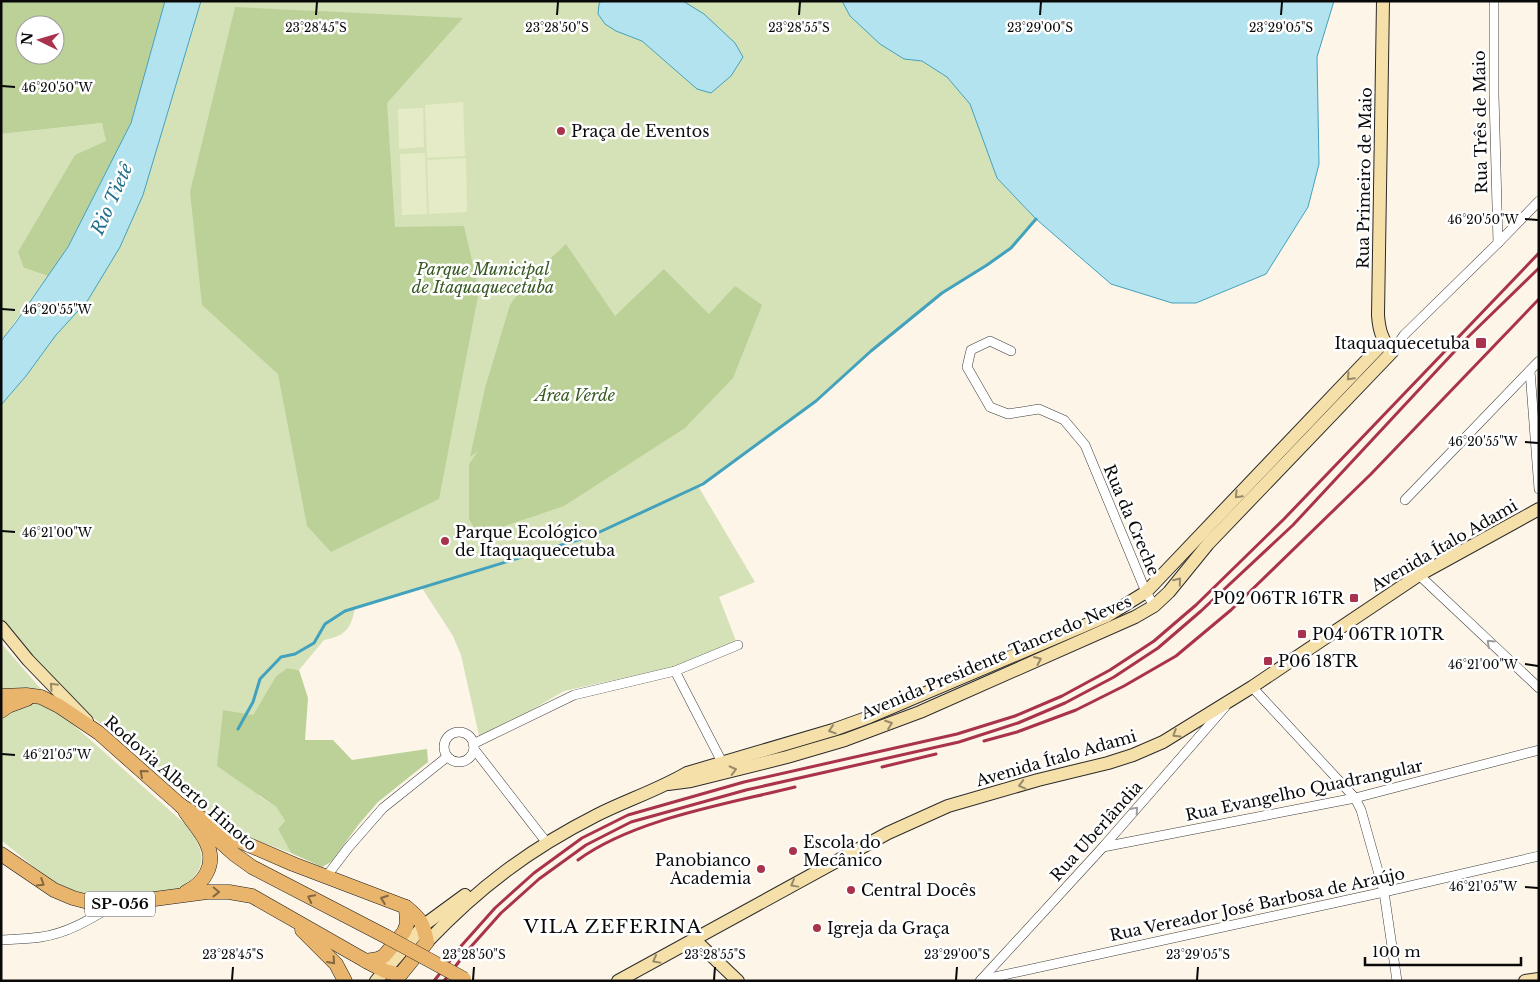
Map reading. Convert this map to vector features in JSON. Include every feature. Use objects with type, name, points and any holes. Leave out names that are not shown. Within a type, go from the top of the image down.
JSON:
[{"type":"main road","name":"Rua Primeiro de Maio","points":[[1383,1],[1378,315],[1379,329],[1388,347]]},
{"type":"main road","name":"Avenida Presidente Tancredo Neves","points":[[381,976],[424,925],[455,902],[490,882],[546,843],[598,814],[668,784],[687,773],[833,730],[869,717],[1107,616],[1146,592],[1388,347]]},
{"type":"main road","name":"Avenida Presidente Tancredo Neves","points":[[668,784],[691,781],[846,740],[920,712],[1135,618],[1154,606],[1169,592],[1208,544],[1303,444],[1388,347]]},
{"type":"main road","name":"Avenida Ítalo Adami","points":[[618,981],[920,817],[967,800],[1133,755],[1163,742],[1252,687],[1419,575],[1539,509]]},
{"type":"main road","points":[[1,627],[28,660],[99,734]]},
{"type":"main road","name":"Rodovia Alberto Hinoto","points":[[1,696],[26,694],[41,697],[59,706],[99,734],[234,854],[252,867],[466,980]]},
{"type":"main road","points":[[1,711],[20,701],[41,697]]},
{"type":"main road","points":[[180,805],[235,839],[326,877],[406,907],[418,916],[424,925],[427,942]]},
{"type":"main road","points":[[179,895],[196,887],[203,880],[210,862],[207,843],[180,805]]},
{"type":"main road","name":"SP-056","points":[[1,854],[33,877],[60,893],[92,903],[117,904],[179,895],[229,892],[252,896],[290,919]]},
{"type":"main road","name":"Avenida Presidente Tancredo Neves","points":[[381,976],[400,975],[427,942],[452,916],[490,882]]},
{"type":"main road","points":[[366,961],[384,956],[404,932],[407,924],[406,907]]},
{"type":"main road","points":[[290,919],[366,961],[381,976]]},
{"type":"main road","points":[[290,919],[336,964],[345,981]]},
{"type":"main road","points":[[694,939],[738,981]]},
{"type":"main road","points":[[1525,981],[1539,979]]},
{"type":"street","name":"Rua Três de Maio","points":[[1494,1],[1494,95],[1498,243]]},
{"type":"street","name":"Avenida Presidente Tancredo Neves","points":[[1388,347],[1404,335],[1539,201]]},
{"type":"street","name":"Rua da Creche","points":[[1011,351],[990,340],[971,350],[967,367],[990,407],[1008,414],[1039,409],[1064,420],[1085,446],[1146,592],[1154,606]]},
{"type":"street","points":[[1405,500],[1539,361]]},
{"type":"street","points":[[1530,371],[1539,488]]},
{"type":"street","points":[[1419,575],[1539,688]]},
{"type":"street","points":[[546,843],[474,747],[468,735],[454,732],[449,735],[444,743],[445,753],[456,762],[465,761],[472,754],[474,747],[574,695],[675,671],[738,645]]},
{"type":"street","points":[[675,671],[722,762]]},
{"type":"street","points":[[1252,687],[1355,798],[1384,892],[1397,981]]},
{"type":"street","name":"Rua Uberlândia","points":[[981,980],[1104,847],[1232,699]]},
{"type":"street","points":[[1192,724],[1201,735]]},
{"type":"street","name":"Rua Evangelho Quadrangular","points":[[1104,847],[1355,798],[1539,750]]},
{"type":"street","points":[[326,877],[348,848],[383,808],[448,757]]},
{"type":"street","name":"Rua Vereador José Barbosa de Araújo","points":[[981,980],[1384,892],[1539,856]]},
{"type":"street","points":[[1,940],[40,937],[62,932],[80,925],[117,904]]},
{"type":"green space","points":[[1,1],[165,1],[131,123],[68,247],[48,276],[24,268],[18,252],[75,155],[106,141],[102,123],[1,134]]},
{"type":"green space","name":"Parque Municipal de Itaquaquecetuba","points":[[201,1],[842,1],[850,16],[904,59],[922,61],[947,77],[970,104],[997,178],[1036,219],[1011,248],[942,293],[871,351],[816,401],[698,486],[755,582],[719,597],[736,641],[674,667],[564,691],[480,740],[461,655],[453,636],[422,588],[355,608],[349,626],[342,634],[324,640],[299,670],[287,668],[276,676],[253,715],[259,796],[276,807],[285,821],[278,829],[291,853],[239,834],[175,785],[95,719],[32,656],[1,618],[1,405],[26,376],[56,335],[143,195]]},
{"type":"green space","points":[[235,7],[463,18],[387,103],[395,227],[464,226],[479,291],[439,499],[331,552],[307,526],[278,374],[202,305],[190,192]]},
{"type":"green space","points":[[463,102],[465,156],[427,158],[425,105]]},
{"type":"green space","points":[[423,108],[424,147],[399,149],[398,109]]},
{"type":"green space","points":[[103,123],[106,141],[24,268],[48,276],[1,341],[1,134]]},
{"type":"green space","points":[[425,153],[427,214],[402,215],[400,154]]},
{"type":"green space","points":[[466,158],[467,212],[429,214],[427,160]]},
{"type":"green space","name":"Área Verde","points":[[566,244],[615,316],[664,269],[709,314],[735,286],[762,305],[733,378],[685,428],[564,506],[478,535],[469,519],[469,464],[478,451],[470,457],[485,388],[510,305],[527,280]]},
{"type":"green space","points":[[1,643],[41,689],[1,693]]},
{"type":"green space","points":[[287,668],[299,670],[308,698],[305,740],[333,740],[352,760],[427,749],[428,762],[378,802],[331,862],[322,867],[291,853],[278,829],[285,821],[276,807],[217,766],[223,710],[253,715],[276,676]]},
{"type":"green space","points":[[28,702],[39,703],[59,712],[185,824],[197,842],[202,859],[196,874],[189,882],[179,889],[98,901],[64,888],[1,840],[1,717]]},
{"type":"water","name":"Rio Tietê","points":[[165,1],[201,1],[143,195],[120,247],[88,300],[56,335],[26,376],[1,405],[1,341],[68,247],[131,123]]},
{"type":"water","points":[[601,1],[683,1],[704,14],[735,43],[743,57],[731,76],[711,93],[697,89],[642,41],[616,31],[605,24],[598,14]]},
{"type":"water","points":[[842,1],[1334,1],[1317,57],[1319,164],[1308,207],[1266,274],[1196,303],[1172,303],[1111,284],[1036,219],[997,178],[970,104],[947,77],[922,61],[904,59],[880,44],[850,16]]},
{"type":"waterway","points":[[238,729],[253,702],[260,679],[281,657],[295,654],[314,643],[325,624],[345,611],[591,536],[703,484],[816,401],[871,351],[942,293],[1011,248],[1036,219]]},
{"type":"railway","points":[[434,981],[462,945],[495,908],[534,873],[582,838],[628,815],[744,782],[957,734],[1015,716],[1062,696],[1110,670],[1154,641],[1196,605],[1284,519],[1539,253]]},
{"type":"railway","points":[[444,981],[468,950],[501,913],[539,879],[586,845],[631,822],[746,790],[959,742],[1018,723],[1065,703],[1114,677],[1158,648],[1201,611],[1293,525],[1467,338],[1539,268]]},
{"type":"railway","points":[[984,741],[1017,732],[1076,710],[1124,686],[1176,656],[1231,610],[1371,474],[1539,299]]},
{"type":"railway","points":[[882,767],[936,754]]},
{"type":"railway","points":[[578,860],[601,846],[653,823],[795,787]]},
{"type":"place","name":"Praça de Eventos","points":[[561,131]]},
{"type":"place","name":"Itaquaquecetuba","points":[[1481,343]]},
{"type":"place","name":"Parque Ecológico de Itaquaquecetuba","points":[[445,541]]},
{"type":"place","name":"P02 06TR 16TR","points":[[1354,598]]},
{"type":"place","name":"P04 06TR 10TR","points":[[1302,634]]},
{"type":"place","name":"P06 18TR","points":[[1268,661]]},
{"type":"place","name":"Escola do Mecânico","points":[[793,851]]},
{"type":"place","name":"Panobianco Academia","points":[[761,869]]},
{"type":"place","name":"Central Docês","points":[[851,890]]},
{"type":"place","name":"Igreja da Graça","points":[[817,928]]},
{"type":"district","name":"VILA ZEFERINA","points":[[613,926]]}]
